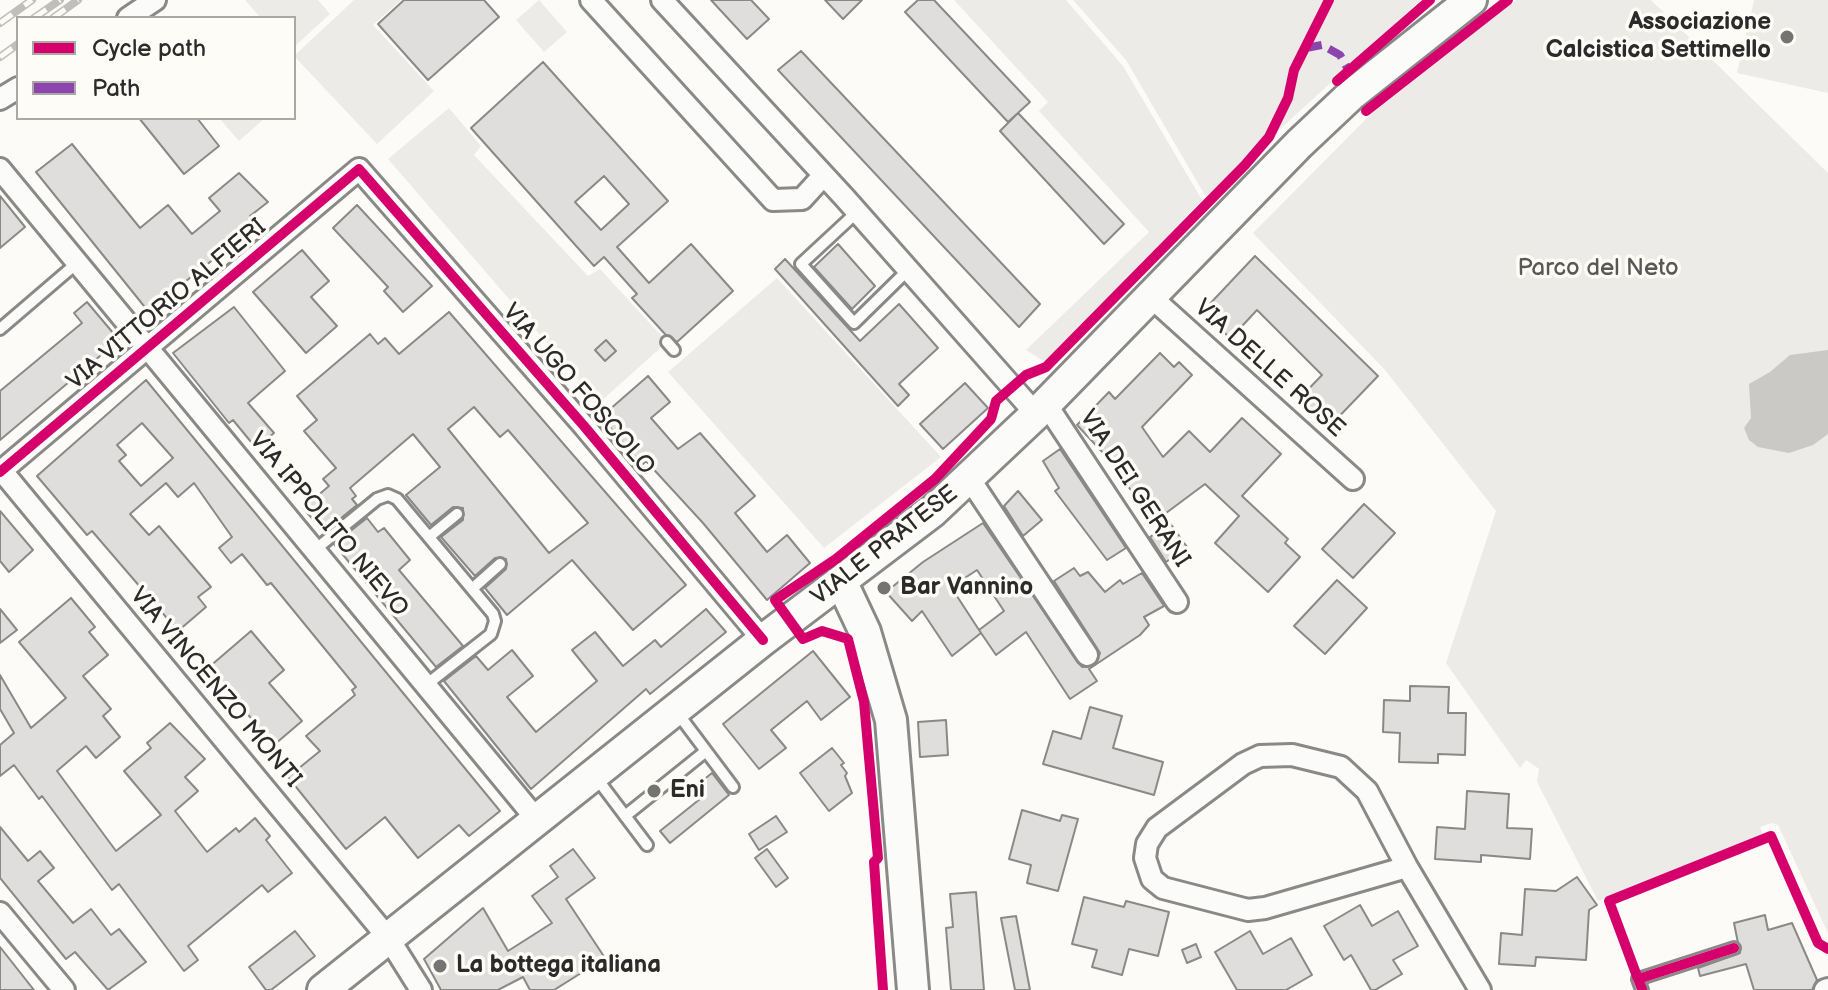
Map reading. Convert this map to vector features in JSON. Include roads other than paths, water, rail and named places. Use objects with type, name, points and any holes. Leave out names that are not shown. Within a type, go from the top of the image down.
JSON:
[{"type":"main road","name":"VIALE PRATESE","points":[[1402,52],[1444,0]]},
{"type":"main road","name":"VIALE PRATESE","points":[[323,990],[675,709],[932,512],[1041,409],[1299,144],[1402,52],[1471,0]]},
{"type":"main road","points":[[841,581],[865,632],[891,720],[913,990]]},
{"type":"main road","points":[[877,672],[875,702],[896,990]]},
{"type":"street","points":[[131,16],[155,0]]},
{"type":"street","points":[[591,0],[773,200],[802,199],[823,176]]},
{"type":"street","name":"VIA DEI GERANI","points":[[662,0],[908,270],[1041,409],[1177,602]]},
{"type":"street","name":"VIA IPPOLITO NIEVO","points":[[0,169],[537,820]]},
{"type":"street","name":"VIA VITTORIO ALFIERI","points":[[1,472],[359,169]]},
{"type":"street","name":"VIA UGO FOSCOLO","points":[[359,169],[594,437],[763,640]]},
{"type":"street","name":"VIA DELLE ROSE","points":[[1151,297],[1353,479]]},
{"type":"street","name":"VIA VINCENZO MONTI","points":[[1,472],[389,939],[421,990]]},
{"type":"street","points":[[969,478],[1087,655]]},
{"type":"street","points":[[1407,867],[1265,908],[1248,910],[1163,888],[1148,873],[1145,858],[1147,844],[1157,828],[1243,764],[1260,756],[1277,754],[1324,760],[1351,773],[1367,791],[1407,867],[1480,990]]},
{"type":"street","points":[[0,913],[64,990]]},
{"type":"lane","points":[[857,212],[801,264],[854,323],[908,270]]},
{"type":"lane","points":[[0,329],[77,263]]},
{"type":"lane","points":[[316,549],[377,499],[388,495],[397,499],[493,614],[495,627],[487,638],[426,685]]},
{"type":"lane","points":[[429,537],[457,514]]},
{"type":"lane","points":[[472,589],[500,564]]},
{"type":"lane","points":[[675,709],[733,787]]},
{"type":"lane","points":[[625,816],[706,751]]},
{"type":"lane","points":[[593,774],[647,845]]},
{"type":"lane","points":[[1642,990],[1638,979],[1734,948]]},
{"type":"railway","points":[[0,23],[32,0]]},
{"type":"railway","points":[[37,16],[60,0]]},
{"type":"railway","points":[[56,16],[78,0]]},
{"type":"railway","points":[[0,57],[16,45]]},
{"type":"place","name":"Associazione Calcistica Settimello","points":[[1787,37]]},
{"type":"place","name":"Bar Vannino","points":[[884,588]]},
{"type":"place","name":"Eni","points":[[654,791]]},
{"type":"place","name":"La bottega italiana","points":[[440,966]]},
{"type":"park label","name":"Parco del Neto","points":[[1598,269]]}]
